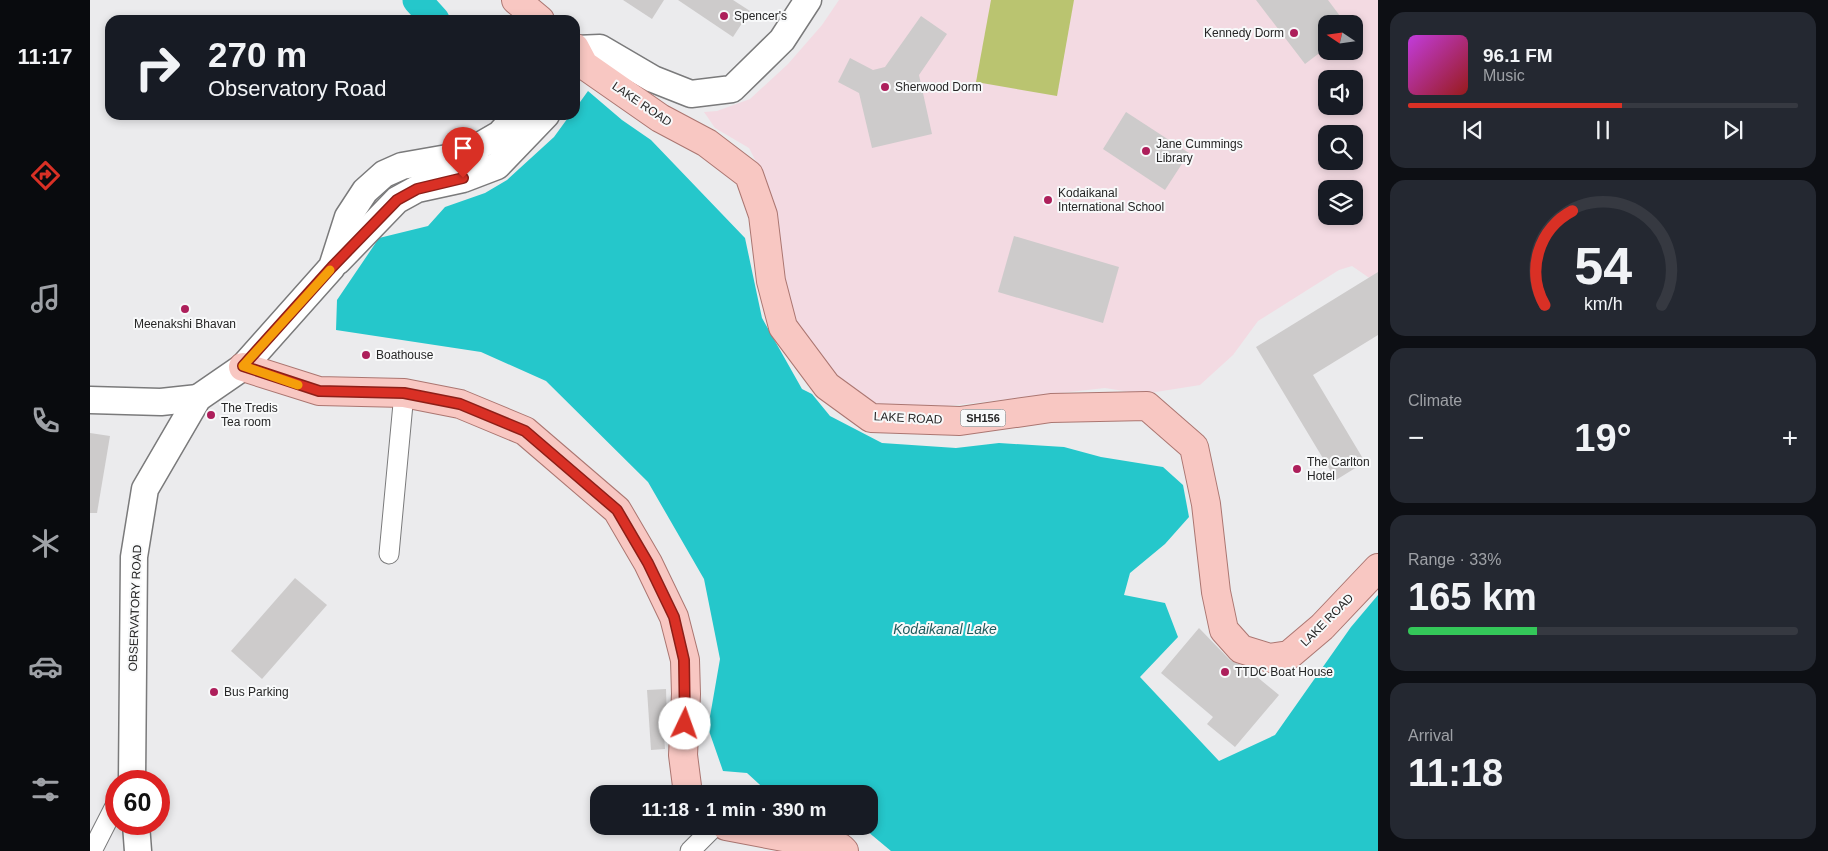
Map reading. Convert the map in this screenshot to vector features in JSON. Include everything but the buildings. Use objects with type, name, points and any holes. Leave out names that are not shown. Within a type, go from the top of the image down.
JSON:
[{"type":"main road","points":[[516,0],[534,15]]},
{"type":"main road","points":[[581,56],[654,79],[691,94],[732,89],[782,40],[808,0]]},
{"type":"main road","name":"LAKE ROAD","points":[[581,56],[660,118],[707,143],[749,175],[763,215],[771,281],[783,326],[827,386],[871,418],[960,421],[1051,408],[1147,406],[1194,447],[1206,504],[1216,592],[1224,630],[1241,649],[1260,656],[1279,658],[1298,649],[1378,568]]},
{"type":"main road","name":"OBSERVATORY ROAD","points":[[507,142],[515,120]]},
{"type":"main road","name":"OBSERVATORY ROAD","points":[[131,770],[134,557],[145,489],[198,398],[243,366],[332,267],[348,218],[366,191],[384,174],[402,166],[459,156],[507,142],[539,120]]},
{"type":"main road","points":[[243,366],[319,391],[404,393],[460,404],[525,431],[617,510],[648,563],[674,617],[682,651],[686,694],[683,755],[687,785]]},
{"type":"main road","points":[[90,400],[161,402],[198,398]]},
{"type":"main road","points":[[137,835],[138,851]]},
{"type":"main road","points":[[773,835],[841,848],[844,851]]},
{"type":"street","points":[[390,554],[404,393]]},
{"type":"street","points":[[92,851],[105,826]]},
{"type":"street","points":[[690,851],[706,835]]},
{"type":"shaded area","name":"Kodaikanal International School","points":[[839,0],[1378,0],[1378,284],[1352,266],[1339,270],[1258,321],[1233,355],[1200,385],[1143,394],[1105,388],[929,408],[873,403],[829,370],[801,329],[788,305],[763,175],[749,148],[715,128],[704,112],[717,111],[750,99],[788,64],[822,25]]},
{"type":"green space","points":[[991,0],[1074,0],[1057,96],[976,82]]},
{"type":"water","name":"Kodaikanal Lake","points":[[588,91],[622,120],[651,140],[745,238],[762,318],[802,389],[812,394],[830,416],[882,443],[956,448],[999,443],[1064,447],[1101,457],[1163,467],[1183,485],[1189,517],[1165,544],[1130,573],[1124,595],[1165,603],[1178,637],[1140,677],[1219,761],[1275,735],[1351,627],[1378,595],[1378,851],[891,851],[872,835],[878,835],[878,785],[760,785],[747,773],[723,771],[708,728],[720,659],[704,579],[648,482],[546,381],[481,352],[336,330],[337,300],[379,238],[428,226],[445,207],[485,193],[507,180],[554,137],[566,120],[580,120],[580,102]]},
{"type":"waterway","points":[[417,0],[430,15]]},
{"type":"slow traffic","points":[[298,385],[243,366],[330,270]]},
{"type":"place","name":"Spencer's","points":[[724,16]]},
{"type":"place","name":"Kennedy Dorm","points":[[1294,33]]},
{"type":"place","name":"Sherwood Dorm","points":[[885,87]]},
{"type":"place","name":"Jane Cummings Library","points":[[1146,151]]},
{"type":"place","name":"Kodaikanal International School","points":[[1048,200]]},
{"type":"place","name":"Meenakshi Bhavan","points":[[185,309]]},
{"type":"place","name":"Boathouse","points":[[366,355]]},
{"type":"place","name":"The Tredis Tea room","points":[[211,415]]},
{"type":"place","name":"The Carlton Hotel","points":[[1297,469]]},
{"type":"place","name":"TTDC Boat House","points":[[1225,672]]},
{"type":"place","name":"Bus Parking","points":[[214,692]]},
{"type":"route","points":[[463,178],[417,189],[397,200],[332,267],[243,366],[319,391],[334,393],[404,393],[460,404],[525,431],[617,510],[648,563],[674,617],[684,660],[685,724]]}]
